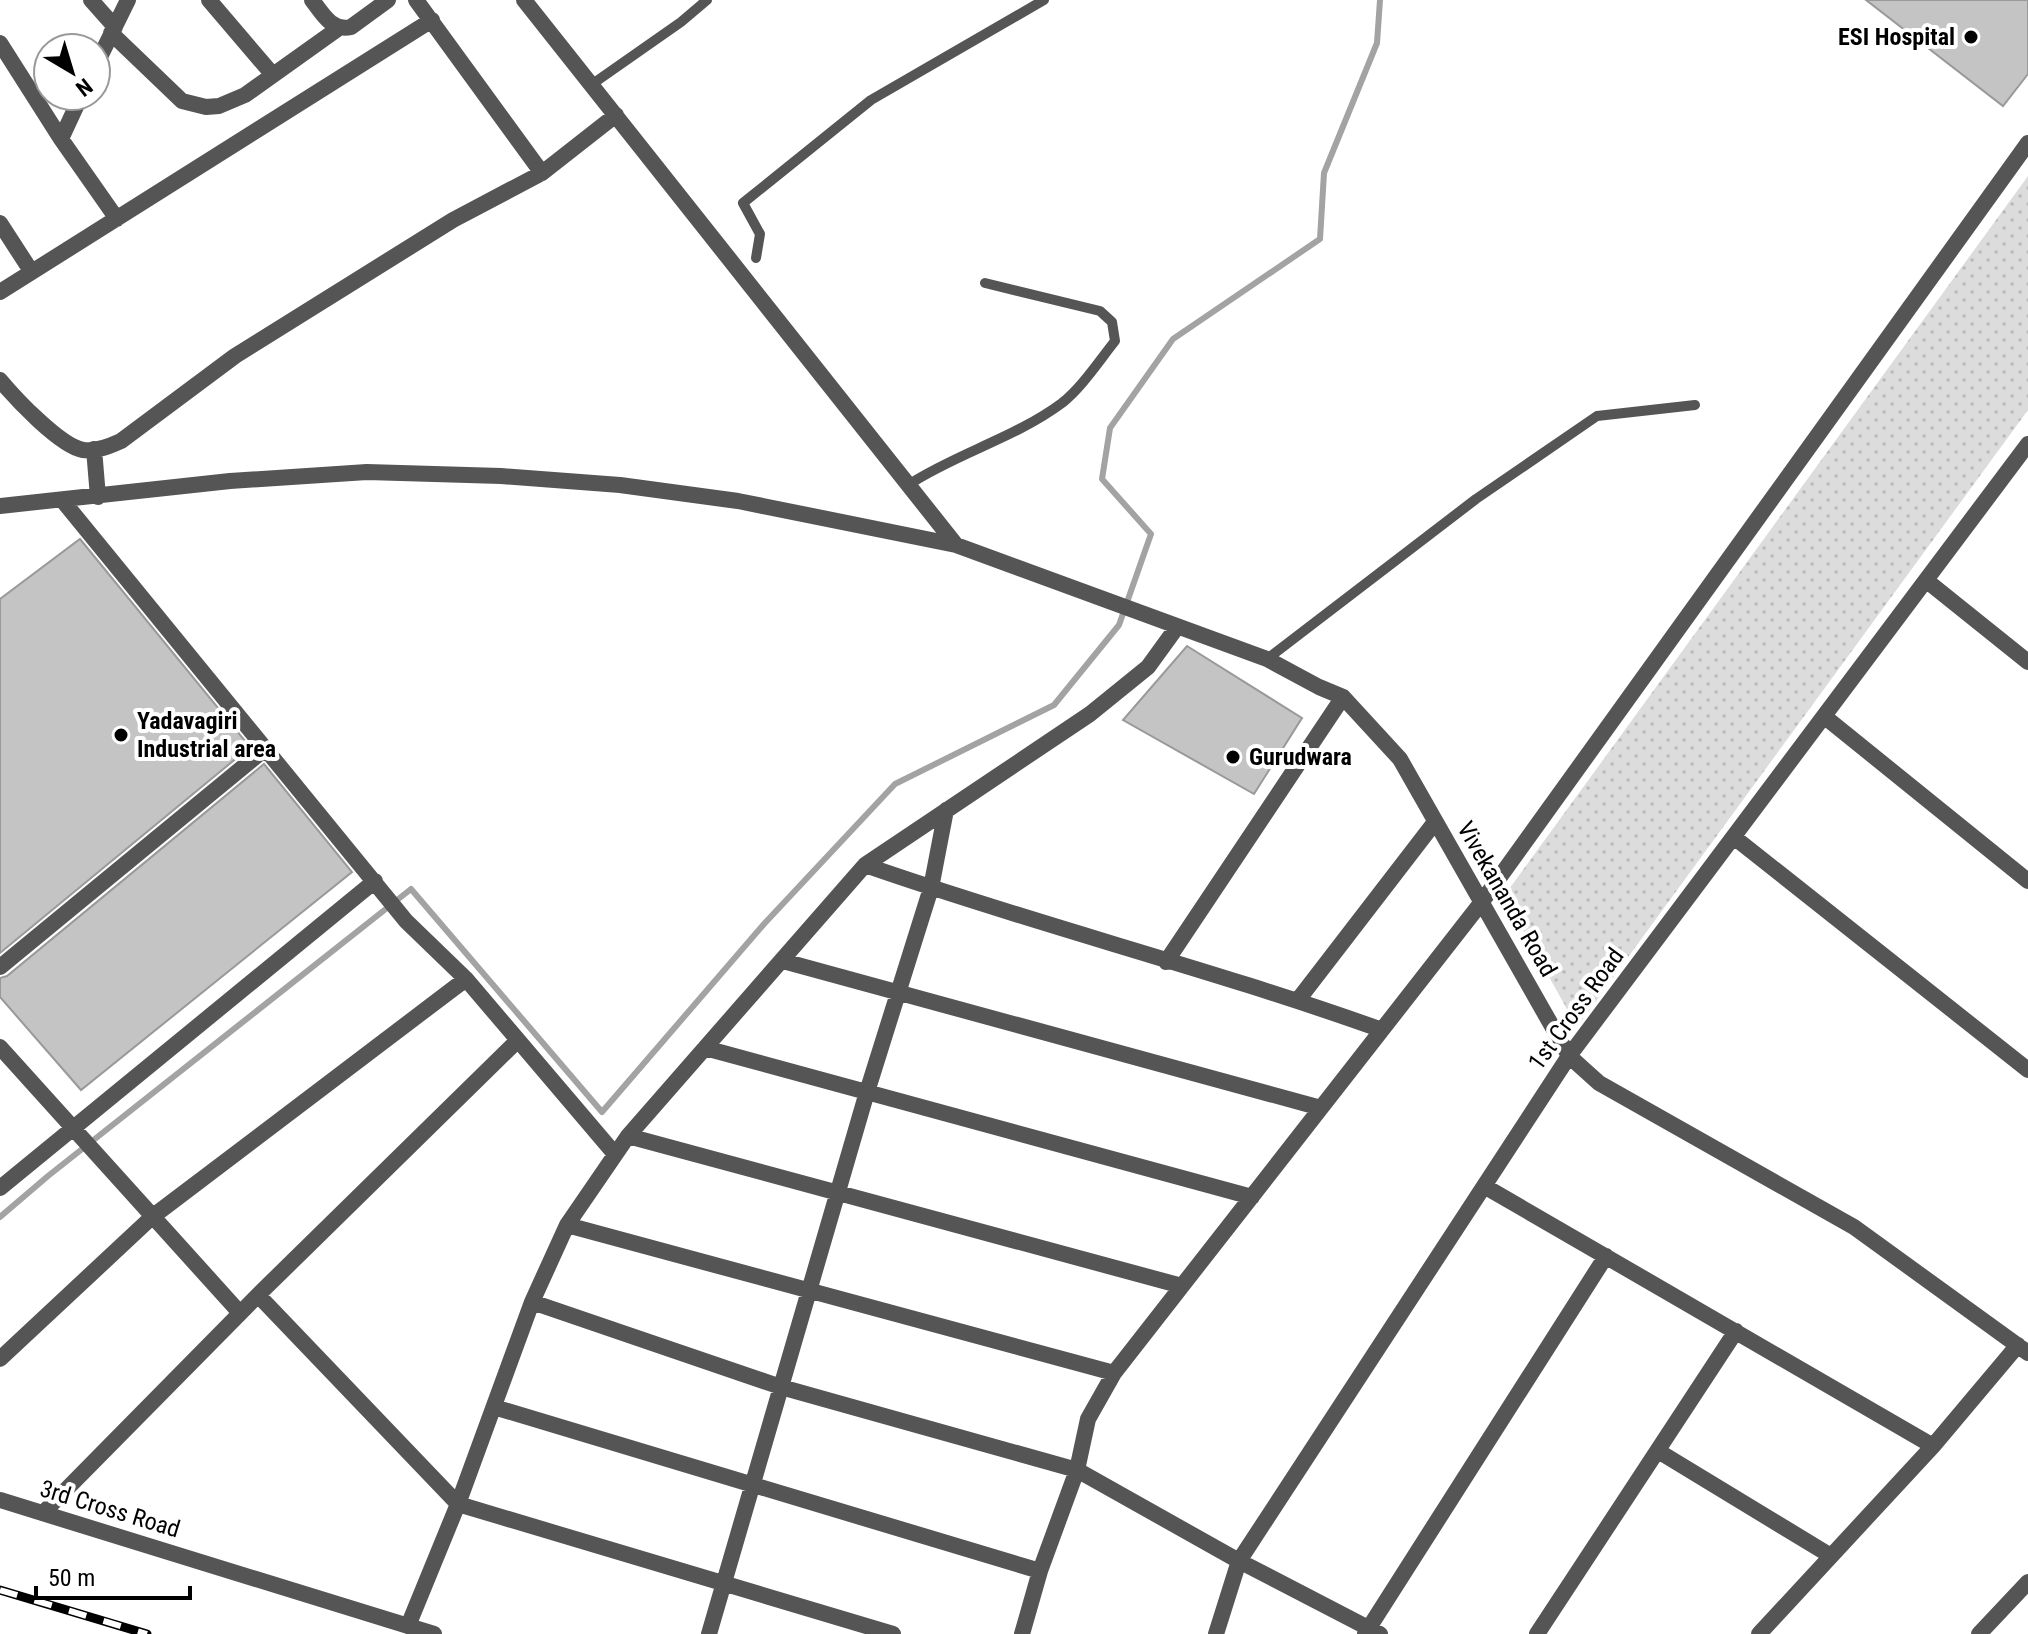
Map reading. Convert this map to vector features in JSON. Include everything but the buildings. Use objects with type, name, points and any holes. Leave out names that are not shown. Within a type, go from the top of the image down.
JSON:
[{"type":"street","points":[[91,0],[113,30],[182,101],[193,105],[219,106],[232,102],[339,28],[351,27],[388,0]]},
{"type":"street","points":[[113,30],[128,0]]},
{"type":"street","points":[[209,0],[273,75]]},
{"type":"street","points":[[312,0],[327,20],[339,28]]},
{"type":"street","points":[[416,0],[542,173]]},
{"type":"street","points":[[524,0],[956,545]]},
{"type":"street","points":[[0,292],[432,20]]},
{"type":"street","points":[[0,43],[117,219]]},
{"type":"street","points":[[61,139],[74,112]]},
{"type":"street","points":[[0,380],[17,401],[62,439],[82,450],[106,448],[121,441],[235,356],[453,220],[542,173],[616,115]]},
{"type":"street","points":[[1022,1634],[1040,1571],[1077,1470],[1088,1419],[1114,1373],[1481,903],[2028,143]]},
{"type":"street","points":[[0,223],[31,271]]},
{"type":"street","name":"1st Cross Road","points":[[1216,1634],[1239,1561],[1569,1056],[1927,581],[2022,466],[2028,444]]},
{"type":"street","points":[[94,449],[98,497]]},
{"type":"street","name":"Vivekananda Road","points":[[0,506],[230,481],[367,472],[501,476],[620,485],[738,501],[956,545],[1267,659],[1343,697],[1400,759],[1569,1056],[1599,1083],[1854,1227],[2023,1349]]},
{"type":"street","points":[[63,501],[406,921],[466,979],[610,1149]]},
{"type":"street","points":[[1927,581],[2028,662]]},
{"type":"street","points":[[408,1626],[458,1504],[532,1302],[567,1225],[610,1149],[628,1136],[865,865],[1090,714],[1148,667],[1177,627]]},
{"type":"street","points":[[1166,962],[1343,697]]},
{"type":"street","points":[[1825,717],[2028,881]]},
{"type":"street","points":[[0,967],[265,749]]},
{"type":"street","points":[[709,1634],[867,1092],[931,888],[946,810]]},
{"type":"street","points":[[1298,1000],[1435,822]]},
{"type":"street","points":[[1735,838],[2028,1070]]},
{"type":"street","points":[[865,865],[1166,962],[1298,1000],[1382,1030]]},
{"type":"street","points":[[0,1188],[378,885]]},
{"type":"street","points":[[783,961],[1321,1108]]},
{"type":"street","points":[[0,1359],[152,1217],[466,979]]},
{"type":"street","points":[[43,1513],[258,1295],[518,1040]]},
{"type":"street","points":[[0,1047],[240,1313]]},
{"type":"street","points":[[705,1048],[1252,1197]]},
{"type":"street","points":[[628,1136],[1182,1286]]},
{"type":"street","points":[[1484,1186],[1933,1446]]},
{"type":"street","points":[[567,1225],[1114,1373]]},
{"type":"street","points":[[532,1302],[781,1387],[1077,1470],[1371,1632],[1606,1256]]},
{"type":"street","points":[[258,1295],[458,1504],[893,1634]]},
{"type":"street","points":[[1537,1634],[1736,1331]]},
{"type":"street","points":[[1759,1634],[2023,1349]]},
{"type":"street","points":[[494,1407],[1040,1571]]},
{"type":"street","points":[[1658,1451],[1831,1556]]},
{"type":"street","name":"3rd Cross Road","points":[[0,1500],[434,1634]]},
{"type":"street","points":[[1979,1634],[2028,1582]]},
{"type":"lane","points":[[591,85],[707,0]]},
{"type":"lane","points":[[756,258],[760,234],[743,203],[871,100],[1044,0]]},
{"type":"lane","points":[[908,485],[955,457],[1037,419],[1065,401],[1115,341],[1112,322],[1100,311],[985,283]]},
{"type":"lane","points":[[1267,659],[1476,499],[1597,416],[1695,405]]},
{"type":"shaded area","points":[[2028,176],[2028,410],[1577,1027],[1504,896]]},
{"type":"waterway","points":[[0,1217],[411,889],[602,1112],[764,924],[895,784],[1054,705],[1119,625],[1151,534],[1102,479],[1110,428],[1173,339],[1320,239],[1324,173],[1377,43],[1380,0]]},
{"type":"railway","points":[[0,1590],[147,1634]]},
{"type":"place","name":"ESI Hospital","points":[[1971,37]]},
{"type":"place","name":"Yadavagiri Industrial area","points":[[121,735]]},
{"type":"place","name":"Gurudwara","points":[[1233,757]]}]
